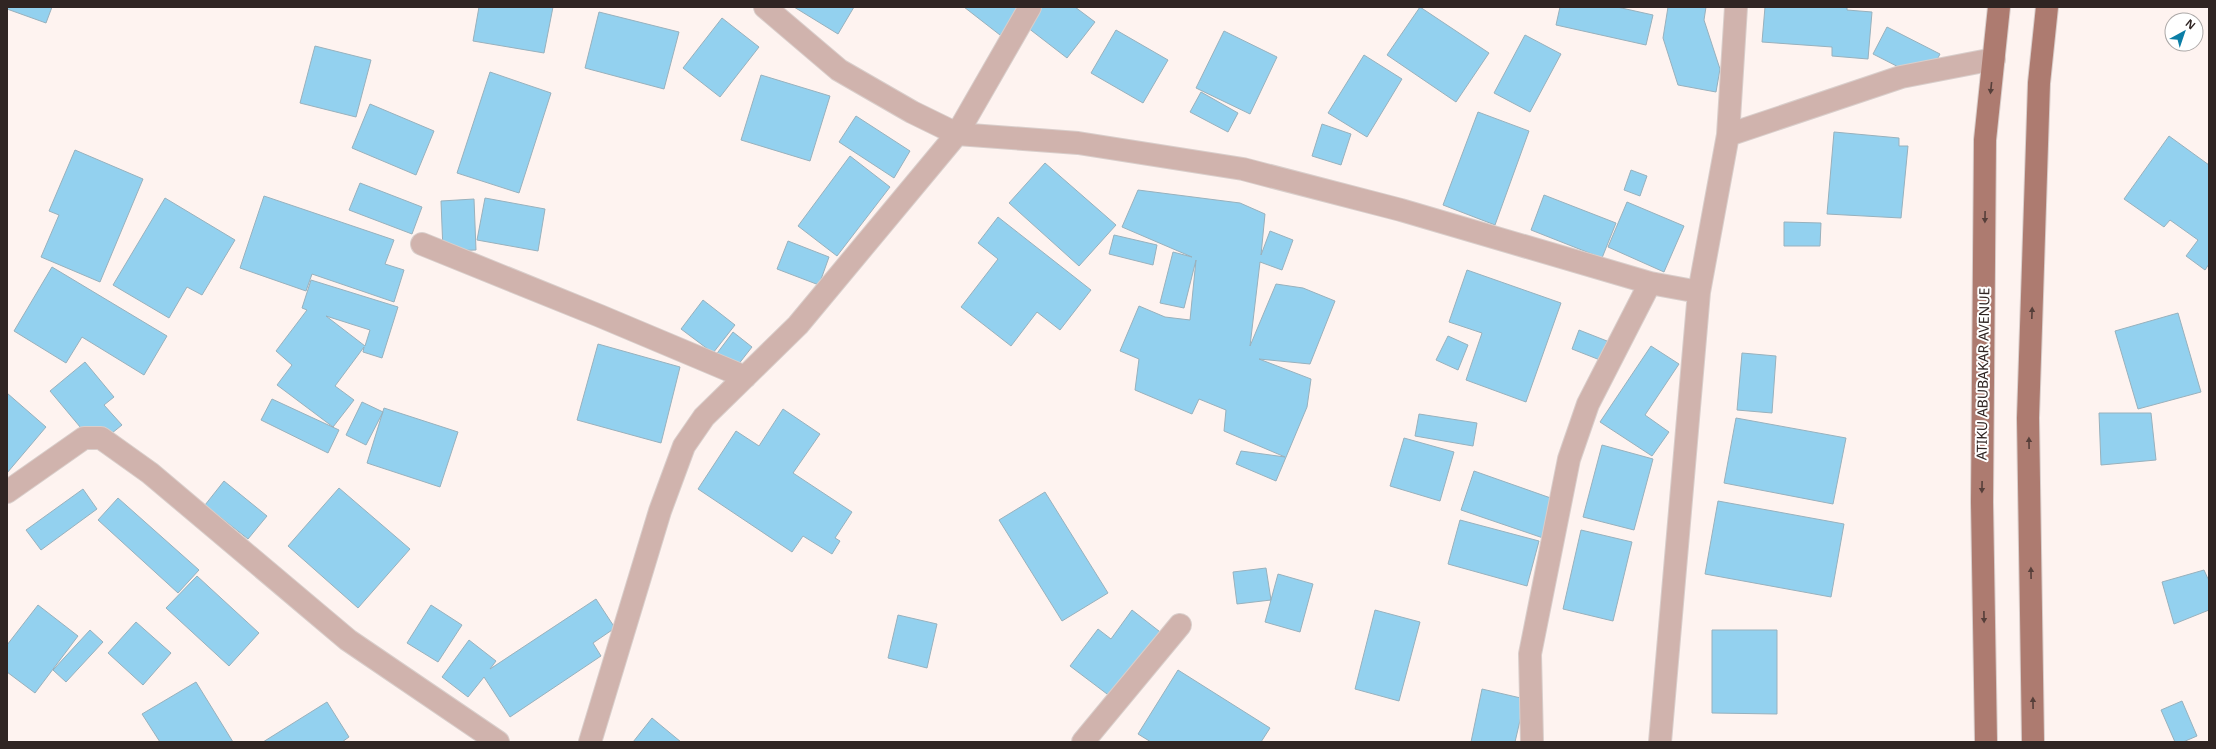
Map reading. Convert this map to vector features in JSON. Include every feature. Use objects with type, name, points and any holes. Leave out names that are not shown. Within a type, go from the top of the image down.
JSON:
[{"type":"main road","name":"ATIKU ABUBAKAR AVENUE","points":[[1986,742],[1982,502],[1985,140],[1999,7]]},
{"type":"main road","points":[[2033,742],[2028,418],[2039,82],[2047,7]]},
{"type":"street","points":[[765,7],[839,70],[912,112],[957,134],[1078,143],[1243,169],[1400,210],[1650,283],[1699,292]]},
{"type":"street","points":[[590,742],[660,511],[684,446],[704,416],[798,325],[957,134],[1030,7]]},
{"type":"street","points":[[1660,742],[1699,292],[1728,135],[1736,7]]},
{"type":"street","points":[[1728,135],[1901,77],[1994,59]]},
{"type":"street","points":[[422,244],[745,377]]},
{"type":"street","points":[[1532,742],[1530,654],[1569,460],[1588,404],[1650,283]]},
{"type":"street","points":[[7,492],[84,438],[101,438],[150,473],[348,640],[498,742]]},
{"type":"street","points":[[1083,742],[1180,625]]},
{"type":"building","points":[[7,7],[52,7],[46,23],[7,9]]},
{"type":"building","points":[[479,7],[553,7],[544,53],[473,41]]},
{"type":"building","points":[[794,7],[854,7],[838,34]]},
{"type":"building","points":[[964,7],[1075,7],[1095,22],[1067,58],[1023,24],[1009,42]]},
{"type":"building","points":[[1420,7],[1489,53],[1456,102],[1387,55]]},
{"type":"building","points":[[1560,7],[1617,7],[1653,15],[1646,45],[1556,25]]},
{"type":"building","points":[[1668,7],[1706,7],[1704,20],[1720,69],[1716,92],[1678,85],[1663,38]]},
{"type":"building","points":[[1765,7],[1847,7],[1847,10],[1872,12],[1868,59],[1832,56],[1832,47],[1762,42]]},
{"type":"building","points":[[599,12],[679,32],[664,89],[585,68]]},
{"type":"building","points":[[722,18],[759,47],[720,97],[683,68]]},
{"type":"building","points":[[1887,27],[1940,54],[1926,81],[1873,54]]},
{"type":"building","points":[[1116,30],[1168,60],[1143,103],[1091,73]]},
{"type":"building","points":[[1224,31],[1277,57],[1250,114],[1196,88]]},
{"type":"building","points":[[1525,35],[1561,54],[1530,112],[1494,93]]},
{"type":"building","points":[[315,46],[371,60],[356,117],[300,103]]},
{"type":"building","points":[[1364,55],[1402,79],[1367,137],[1328,113]]},
{"type":"building","points":[[490,72],[551,93],[519,193],[457,173]]},
{"type":"building","points":[[761,75],[830,96],[810,161],[741,140]]},
{"type":"building","points":[[1201,92],[1238,113],[1228,132],[1190,112]]},
{"type":"building","points":[[370,104],[434,131],[416,175],[352,148]]},
{"type":"building","points":[[1478,112],[1529,131],[1495,225],[1443,205]]},
{"type":"building","points":[[856,116],[910,151],[894,178],[839,142]]},
{"type":"building","points":[[1322,124],[1351,134],[1341,165],[1312,156]]},
{"type":"building","points":[[1834,132],[1899,138],[1899,146],[1908,146],[1901,218],[1827,214]]},
{"type":"building","points":[[2169,136],[2209,165],[2209,264],[2205,270],[2186,256],[2198,240],[2170,220],[2164,227],[2124,199]]},
{"type":"building","points":[[75,150],[143,179],[100,282],[41,257],[59,215],[49,211]]},
{"type":"building","points":[[850,156],[890,187],[837,256],[798,226]]},
{"type":"building","points":[[1045,163],[1116,225],[1079,266],[1009,203]]},
{"type":"building","points":[[1631,170],[1647,176],[1640,196],[1624,190]]},
{"type":"building","points":[[360,183],[422,207],[412,234],[349,210]]},
{"type":"building","points":[[1138,190],[1240,203],[1265,214],[1261,255],[1270,231],[1293,240],[1282,270],[1260,262],[1250,346],[1276,284],[1303,288],[1335,301],[1310,364],[1259,359],[1311,379],[1307,407],[1276,481],[1236,464],[1241,451],[1285,457],[1224,431],[1226,410],[1199,399],[1192,414],[1135,390],[1139,359],[1120,351],[1139,306],[1165,317],[1190,320],[1196,260],[1184,308],[1160,303],[1173,252],[1192,257],[1122,227]]},
{"type":"building","points":[[1544,195],[1616,223],[1602,258],[1531,230]]},
{"type":"building","points":[[264,196],[394,240],[385,264],[404,270],[394,302],[312,274],[306,291],[240,268]]},
{"type":"building","points":[[165,198],[235,240],[202,295],[187,287],[169,318],[113,285]]},
{"type":"building","points":[[485,198],[545,209],[538,251],[477,240]]},
{"type":"building","points":[[474,199],[476,250],[443,251],[441,201]]},
{"type":"building","points":[[1627,202],[1684,226],[1664,272],[1608,247]]},
{"type":"building","points":[[998,217],[1091,290],[1060,330],[1037,312],[1011,346],[961,307],[998,259],[978,243]]},
{"type":"building","points":[[1784,222],[1821,223],[1820,246],[1784,246]]},
{"type":"building","points":[[1114,235],[1157,245],[1153,265],[1109,254]]},
{"type":"building","points":[[788,241],[829,257],[819,285],[777,269]]},
{"type":"building","points":[[52,267],[167,336],[144,375],[82,337],[66,363],[14,331]]},
{"type":"building","points":[[1467,270],[1561,303],[1526,402],[1466,380],[1482,333],[1449,322]]},
{"type":"building","points":[[311,280],[398,307],[382,358],[363,352],[364,347],[335,386],[354,400],[333,427],[277,385],[292,365],[276,351],[307,310],[302,308]],"holes":[[[326,316],[370,330],[365,346]]]},
{"type":"building","points":[[703,300],[735,325],[713,353],[681,329]]},
{"type":"building","points":[[2178,313],[2201,392],[2138,409],[2115,331]]},
{"type":"building","points":[[1579,330],[1607,341],[1600,360],[1572,349]]},
{"type":"building","points":[[733,332],[752,347],[734,370],[715,356]]},
{"type":"building","points":[[1448,336],[1468,345],[1458,370],[1436,360]]},
{"type":"building","points":[[598,344],[680,367],[661,443],[577,420]]},
{"type":"building","points":[[1651,346],[1679,364],[1645,415],[1669,432],[1652,456],[1600,422]]},
{"type":"building","points":[[1742,353],[1776,356],[1772,413],[1737,410]]},
{"type":"building","points":[[85,362],[114,397],[104,405],[122,425],[96,446],[50,391]]},
{"type":"building","points":[[7,393],[46,427],[7,473]]},
{"type":"building","points":[[272,399],[339,430],[328,453],[261,420]]},
{"type":"building","points":[[362,402],[383,412],[366,445],[346,435]]},
{"type":"building","points":[[384,408],[458,432],[440,487],[367,463]]},
{"type":"building","points":[[783,409],[820,434],[793,473],[852,512],[835,538],[840,541],[832,554],[803,536],[792,552],[698,489],[736,431],[759,446]]},
{"type":"building","points":[[2099,413],[2151,413],[2156,460],[2101,465]]},
{"type":"building","points":[[1419,414],[1477,423],[1473,446],[1415,436]]},
{"type":"building","points":[[1736,418],[1846,438],[1833,504],[1724,483]]},
{"type":"building","points":[[1404,438],[1454,452],[1440,501],[1390,486]]},
{"type":"building","points":[[1602,445],[1653,459],[1634,530],[1583,517]]},
{"type":"building","points":[[1474,471],[1562,502],[1549,540],[1461,510]]},
{"type":"building","points":[[224,481],[267,516],[248,539],[205,505]]},
{"type":"building","points":[[339,488],[410,549],[358,608],[288,546]]},
{"type":"building","points":[[83,489],[97,509],[41,550],[26,530]]},
{"type":"building","points":[[1045,492],[1108,593],[1062,621],[999,520]]},
{"type":"building","points":[[118,498],[199,570],[178,593],[98,520]]},
{"type":"building","points":[[1718,501],[1844,524],[1831,597],[1705,574]]},
{"type":"building","points":[[1460,520],[1539,541],[1527,586],[1448,564]]},
{"type":"building","points":[[1581,530],[1632,542],[1613,621],[1563,609]]},
{"type":"building","points":[[1266,568],[1271,600],[1237,604],[1233,572]]},
{"type":"building","points":[[2204,570],[2209,581],[2209,610],[2174,624],[2162,582]]},
{"type":"building","points":[[1278,574],[1313,584],[1300,632],[1265,622]]},
{"type":"building","points":[[197,576],[259,633],[229,666],[166,608]]},
{"type":"building","points":[[596,599],[615,628],[593,643],[601,656],[510,717],[484,677],[468,697],[442,677],[469,640],[496,661],[490,669]]},
{"type":"building","points":[[38,605],[78,636],[35,693],[7,672],[7,645]]},
{"type":"building","points":[[431,605],[462,625],[438,662],[407,643]]},
{"type":"building","points":[[1132,610],[1164,635],[1115,700],[1070,666],[1098,629],[1111,639]]},
{"type":"building","points":[[1375,610],[1420,622],[1399,701],[1355,689]]},
{"type":"building","points":[[898,615],[937,624],[927,668],[888,658]]},
{"type":"building","points":[[136,622],[171,653],[143,685],[108,653]]},
{"type":"building","points":[[90,630],[103,642],[66,682],[53,670]]},
{"type":"building","points":[[1712,630],[1777,630],[1777,714],[1712,713]]},
{"type":"building","points":[[1178,670],[1270,728],[1261,742],[1151,742],[1138,734]]},
{"type":"building","points":[[196,682],[233,742],[160,742],[142,714]]},
{"type":"building","points":[[1482,689],[1525,699],[1515,742],[1471,742]]},
{"type":"building","points":[[2182,701],[2197,736],[2183,742],[2175,742],[2161,710]]},
{"type":"building","points":[[327,702],[349,737],[342,742],[263,742]]},
{"type":"building","points":[[652,718],[681,742],[633,742]]}]
